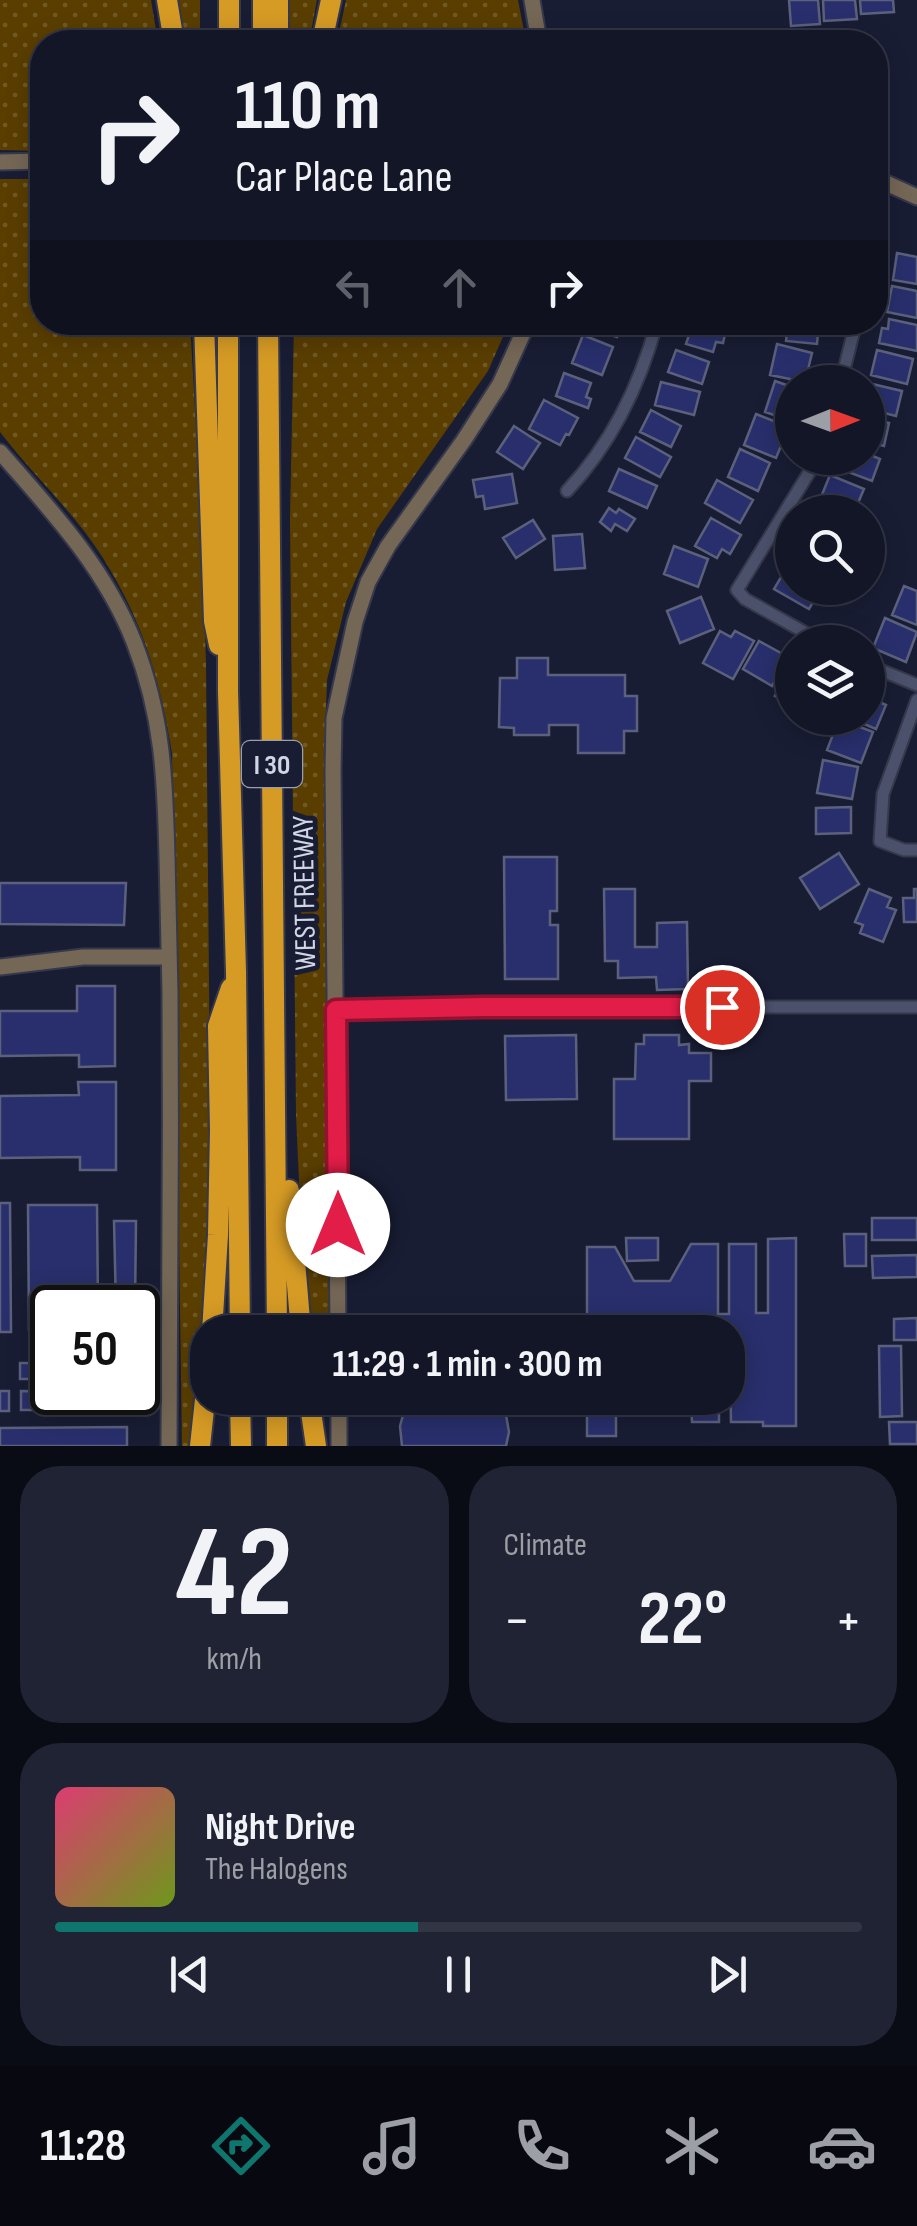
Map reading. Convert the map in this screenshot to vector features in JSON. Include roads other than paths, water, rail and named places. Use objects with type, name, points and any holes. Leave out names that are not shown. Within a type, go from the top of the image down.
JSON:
[{"type":"highway","points":[[167,0],[172,30]]},
{"type":"highway","points":[[228,30],[229,0]]},
{"type":"highway","points":[[263,0],[263,30]]},
{"type":"highway","points":[[278,0],[278,30]]},
{"type":"highway","points":[[325,30],[331,0]]},
{"type":"highway","points":[[204,335],[214,620],[228,690]]},
{"type":"highway","name":"I 30","points":[[228,335],[228,690],[240,1315]]},
{"type":"highway","name":"WEST FREEWAY","points":[[268,335],[276,1315]]},
{"type":"highway","points":[[268,392],[279,335]]},
{"type":"highway","points":[[213,1315],[220,1130],[218,1026],[236,972]]},
{"type":"highway","points":[[276,1137],[288,1171],[301,1315]]},
{"type":"highway","points":[[200,1446],[203,1415]]},
{"type":"highway","points":[[240,1415],[241,1446]]},
{"type":"highway","points":[[277,1415],[277,1446]]},
{"type":"highway","points":[[311,1415],[316,1446]]},
{"type":"main road","points":[[532,0],[538,30]]},
{"type":"main road","points":[[0,162],[30,161]]},
{"type":"main road","points":[[888,185],[917,196]]},
{"type":"main road","name":"WEST FREEWAY","points":[[338,1315],[334,718],[368,582],[388,546],[500,384],[522,335]]},
{"type":"main road","points":[[0,452],[74,536],[119,608],[135,644],[161,735],[169,957],[169,1446]]},
{"type":"main road","points":[[0,967],[84,957],[169,957]]},
{"type":"main road","points":[[339,1415],[339,1446]]},
{"type":"street","points":[[567,491],[591,466],[622,415],[653,335]]},
{"type":"street","points":[[845,365],[853,335]]},
{"type":"street","points":[[792,625],[745,599],[737,590],[808,475]]},
{"type":"street","points":[[885,673],[917,686]]},
{"type":"street","points":[[917,700],[883,794],[880,842],[917,850]]},
{"type":"street","points":[[336,1010],[917,1007]]}]
